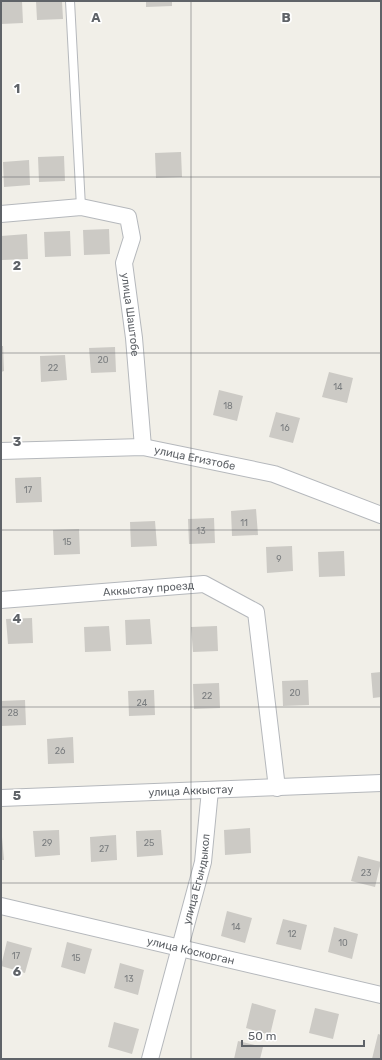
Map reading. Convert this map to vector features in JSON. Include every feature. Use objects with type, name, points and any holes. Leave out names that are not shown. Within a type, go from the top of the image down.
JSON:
[{"type":"street","name":"улица Шаштобе","points":[[1,214],[81,208],[128,217],[132,238],[124,263],[134,338],[143,447]]},
{"type":"street","name":"улица Егизтобе","points":[[1,451],[143,447],[274,474],[381,515]]},
{"type":"street","name":"Аккыстау проезд","points":[[1,600],[204,584],[256,612],[277,788]]},
{"type":"street","name":"улица Аккыстау","points":[[1,798],[381,783]]},
{"type":"street","name":"улица Егындыкол","points":[[150,1059],[181,948],[202,862],[210,790]]},
{"type":"street","name":"улица Коскорган","points":[[1,906],[381,995]]},
{"type":"lane","points":[[70,1],[81,208]]},
{"type":"building","points":[[1,1],[22,1],[23,23],[1,24]]},
{"type":"building","points":[[36,1],[62,1],[63,19],[37,20]]},
{"type":"building","points":[[146,1],[172,1],[172,6],[146,7]]},
{"type":"building","points":[[181,152],[182,177],[156,178],[155,153]]},
{"type":"building","points":[[64,156],[65,181],[39,182],[38,157]]},
{"type":"building","points":[[29,160],[30,185],[4,187],[3,162]]},
{"type":"building","points":[[109,229],[110,254],[84,255],[83,230]]},
{"type":"building","points":[[70,231],[71,256],[45,257],[44,232]]},
{"type":"building","points":[[27,234],[28,259],[2,260],[1,236]]},
{"type":"building","points":[[1,346],[3,346],[4,371],[1,372]]},
{"type":"building","points":[[115,347],[116,372],[91,373],[89,348]]},
{"type":"building","points":[[65,355],[67,380],[41,382],[40,356]]},
{"type":"building","points":[[329,372],[353,378],[347,403],[322,397]]},
{"type":"building","points":[[219,390],[243,396],[237,421],[213,415]]},
{"type":"building","points":[[276,412],[300,418],[293,443],[269,437]]},
{"type":"building","points":[[41,477],[42,502],[16,503],[15,478]]},
{"type":"building","points":[[256,509],[258,535],[232,536],[231,511]]},
{"type":"building","points":[[214,518],[215,543],[189,544],[188,519]]},
{"type":"building","points":[[155,521],[157,546],[131,547],[130,522]]},
{"type":"building","points":[[79,529],[80,554],[54,555],[53,530]]},
{"type":"building","points":[[292,546],[293,571],[267,573],[266,547]]},
{"type":"building","points":[[344,551],[345,576],[319,577],[318,552]]},
{"type":"building","points":[[32,618],[33,643],[8,644],[6,619]]},
{"type":"building","points":[[150,619],[152,644],[126,645],[125,620]]},
{"type":"building","points":[[109,626],[111,651],[85,652],[84,627]]},
{"type":"building","points":[[217,626],[218,651],[193,652],[191,627]]},
{"type":"building","points":[[381,672],[381,697],[373,698],[371,673]]},
{"type":"building","points":[[308,680],[309,705],[283,706],[282,681]]},
{"type":"building","points":[[219,683],[220,708],[194,709],[193,684]]},
{"type":"building","points":[[154,690],[155,715],[129,716],[128,691]]},
{"type":"building","points":[[25,700],[26,725],[1,726],[1,701]]},
{"type":"building","points":[[73,737],[74,763],[48,764],[47,739]]},
{"type":"building","points":[[250,828],[251,853],[225,855],[224,830]]},
{"type":"building","points":[[59,830],[60,855],[35,857],[33,831]]},
{"type":"building","points":[[161,830],[163,855],[137,857],[136,831]]},
{"type":"building","points":[[116,835],[117,860],[91,862],[90,837]]},
{"type":"building","points":[[2,837],[4,860],[1,860]]},
{"type":"building","points":[[358,856],[381,862],[375,887],[351,881]]},
{"type":"building","points":[[227,911],[252,918],[245,943],[221,936]]},
{"type":"building","points":[[283,919],[307,925],[301,950],[276,944]]},
{"type":"building","points":[[334,927],[358,934],[352,959],[328,952]]},
{"type":"building","points":[[7,941],[32,948],[25,973],[1,966]]},
{"type":"building","points":[[67,942],[92,949],[85,974],[61,967]]},
{"type":"building","points":[[120,963],[144,970],[138,995],[114,988]]},
{"type":"building","points":[[252,1003],[276,1010],[270,1035],[246,1028]]},
{"type":"building","points":[[315,1008],[339,1014],[333,1039],[309,1033]]},
{"type":"building","points":[[114,1022],[139,1029],[132,1054],[108,1047]]},
{"type":"building","points":[[378,1034],[381,1035],[381,1059],[372,1059]]},
{"type":"building","points":[[238,1041],[263,1047],[260,1059],[234,1059]]}]
